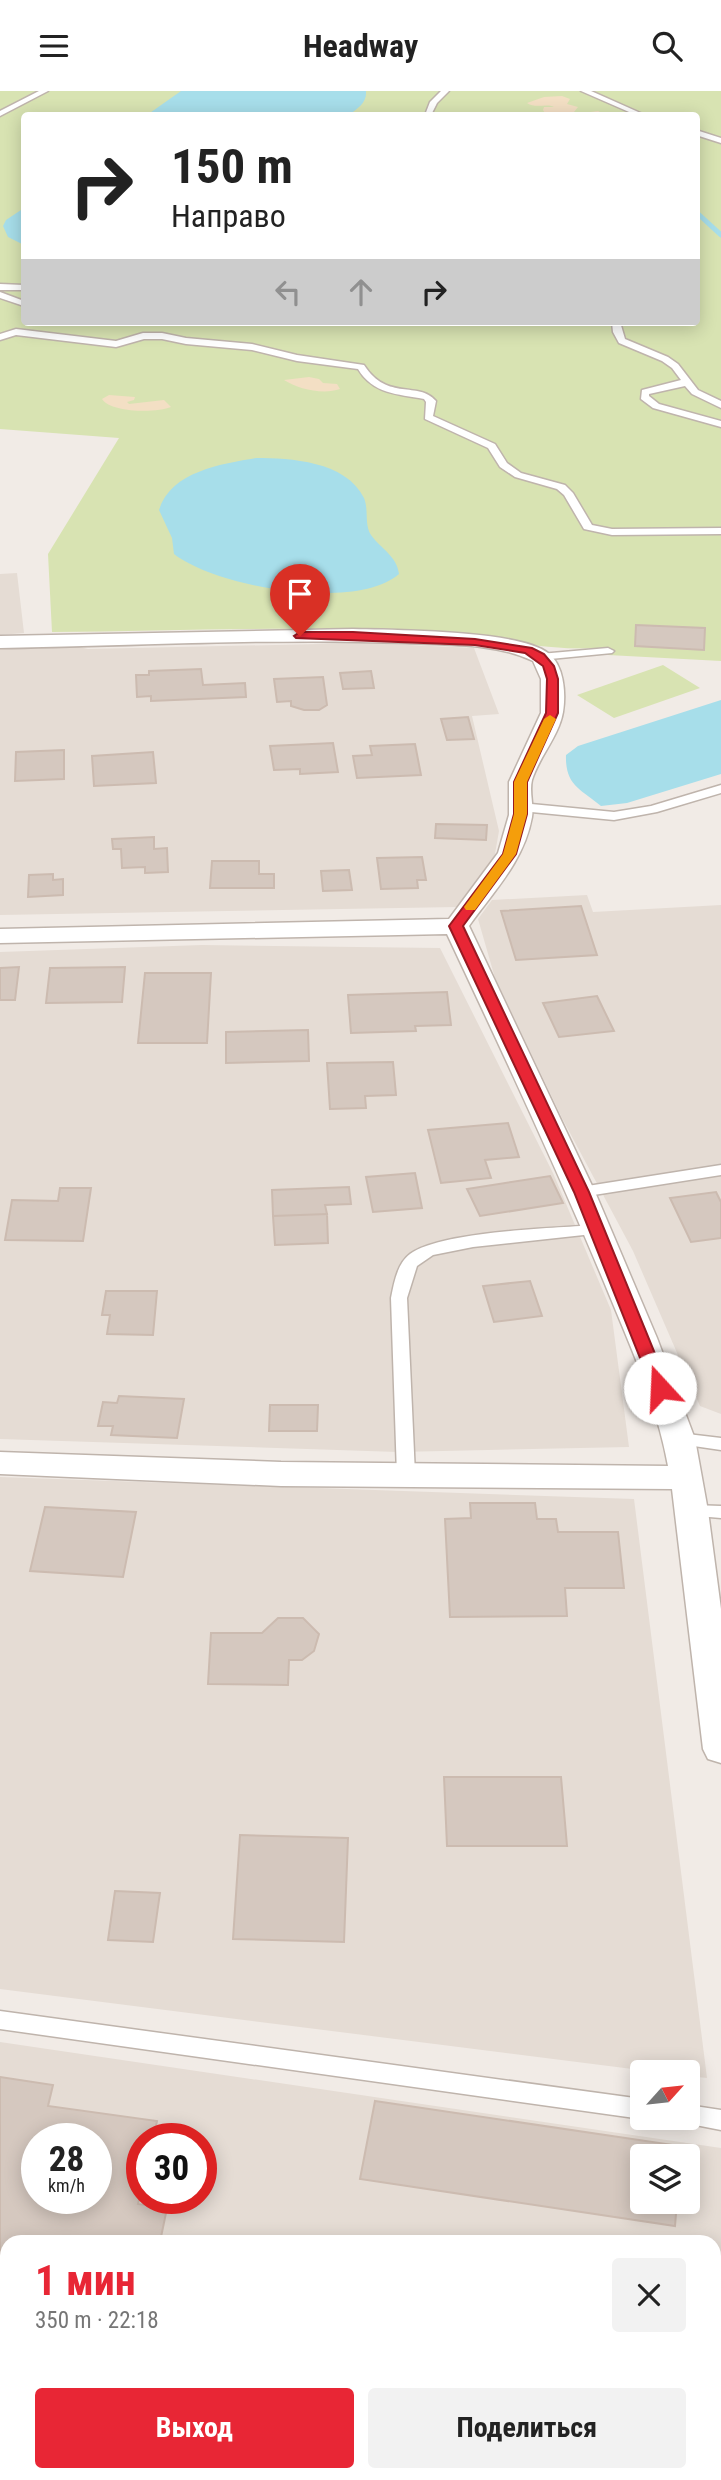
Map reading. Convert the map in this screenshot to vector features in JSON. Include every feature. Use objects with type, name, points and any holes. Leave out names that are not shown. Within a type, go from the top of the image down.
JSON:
[{"type":"street","points":[[0,642],[353,635],[488,643],[528,650],[540,657],[548,666],[552,679],[552,713],[520,782],[521,807],[510,854],[456,926]]},
{"type":"street","points":[[0,936],[456,926]]},
{"type":"street","points":[[456,926],[581,1192],[642,1338],[679,1439],[686,1478],[706,1512],[721,1749]]},
{"type":"street","points":[[0,1463],[281,1474],[686,1478]]},
{"type":"lane","points":[[0,114],[44,91]]},
{"type":"lane","points":[[429,112],[434,102],[445,91]]},
{"type":"lane","points":[[585,91],[633,112]]},
{"type":"lane","points":[[700,133],[721,141]]},
{"type":"lane","points":[[0,287],[21,288]]},
{"type":"lane","points":[[0,295],[21,303]]},
{"type":"lane","points":[[616,326],[622,341],[665,359],[702,396],[721,405]]},
{"type":"lane","points":[[0,337],[16,332],[116,344],[143,336],[162,335],[186,341],[252,347],[297,358],[361,367],[369,380],[381,388],[427,397],[431,401],[428,417],[492,446],[503,465],[510,470],[561,487],[568,493],[588,527],[612,532],[721,531]]},
{"type":"lane","points":[[687,383],[655,388],[645,392],[643,397],[670,411],[721,424]]},
{"type":"lane","points":[[540,657],[608,651]]},
{"type":"lane","points":[[521,807],[614,816],[653,809],[721,789]]},
{"type":"lane","points":[[581,1192],[721,1170]]},
{"type":"lane","points":[[406,1475],[399,1298],[403,1276],[416,1257],[464,1244],[597,1230]]},
{"type":"lane","points":[[679,1439],[721,1444]]},
{"type":"lane","points":[[0,2020],[630,2107]]},
{"type":"lane","points":[[700,2117],[721,2120]]},
{"type":"shaded area","points":[[17,573],[24,633],[0,635],[0,574]]},
{"type":"shaded area","points":[[364,643],[474,648],[499,714],[472,716],[499,831],[493,865],[457,907],[0,915],[0,647],[65,644],[88,649]]},
{"type":"shaded area","points":[[587,895],[593,912],[721,905],[721,1414],[700,1406],[633,1251],[562,1118],[495,978],[478,919],[492,900]]},
{"type":"shaded area","points":[[202,945],[440,948],[553,1173],[611,1310],[629,1447],[398,1452],[0,1439],[0,952]]},
{"type":"shaded area","points":[[0,1477],[634,1499],[707,2078],[700,2077],[700,2060],[630,2060],[630,2069],[0,1989]]},
{"type":"shaded area","points":[[0,2042],[694,2144],[630,2144],[630,2214],[700,2214],[700,2145],[721,2148],[721,2235],[0,2235]]},
{"type":"green space","points":[[0,91],[721,91],[721,661],[608,655],[608,648],[531,645],[402,631],[271,629],[52,632],[48,554],[119,438],[0,429]]},
{"type":"green space","points":[[663,665],[700,688],[614,718],[577,695]]},
{"type":"sand","points":[[562,96],[570,99],[567,104],[578,107],[574,112],[544,112],[544,107],[554,107],[527,103],[544,97]]},
{"type":"sand","points":[[309,377],[319,379],[323,383],[337,384],[340,389],[311,390],[284,380]]},
{"type":"sand","points":[[109,395],[135,397],[127,402],[129,404],[164,400],[171,407],[145,411],[124,409],[107,404],[102,399]]},
{"type":"water","points":[[181,91],[366,91],[363,102],[353,112],[151,112]]},
{"type":"water","points":[[21,210],[21,244],[8,237],[3,226],[6,220]]},
{"type":"water","points":[[256,458],[316,464],[344,476],[356,486],[364,498],[369,531],[392,557],[399,574],[378,585],[351,592],[286,591],[221,576],[194,566],[174,554],[172,538],[159,510],[174,486],[199,472]]},
{"type":"water","points":[[721,700],[721,774],[627,803],[601,806],[571,780],[566,755],[578,746]]},
{"type":"building","points":[[636,625],[705,628],[704,650],[635,646]]},
{"type":"building","points":[[201,669],[203,685],[245,683],[246,697],[151,701],[151,696],[137,697],[136,675],[149,675],[149,671]]},
{"type":"building","points":[[371,671],[374,688],[343,689],[340,673]]},
{"type":"building","points":[[323,677],[327,705],[319,710],[304,710],[291,706],[291,701],[277,702],[274,679]]},
{"type":"building","points":[[468,717],[474,739],[447,740],[441,719]]},
{"type":"building","points":[[333,743],[338,772],[300,774],[300,769],[274,770],[270,746]]},
{"type":"building","points":[[415,744],[421,775],[357,778],[353,756],[372,755],[370,746]]},
{"type":"building","points":[[64,750],[64,779],[15,781],[16,752]]},
{"type":"building","points":[[153,752],[156,783],[94,786],[92,756]]},
{"type":"building","points":[[436,824],[487,825],[486,840],[435,838]]},
{"type":"building","points":[[154,837],[154,849],[167,848],[168,872],[145,873],[145,867],[122,868],[121,849],[113,849],[112,839]]},
{"type":"building","points":[[422,857],[426,880],[417,880],[418,888],[381,889],[377,858]]},
{"type":"building","points":[[212,861],[259,861],[259,874],[274,874],[274,888],[210,888]]},
{"type":"building","points":[[349,870],[352,890],[323,891],[321,871]]},
{"type":"building","points":[[53,874],[53,880],[63,879],[63,895],[28,897],[29,875]]},
{"type":"building","points":[[581,906],[597,955],[516,960],[501,911]]},
{"type":"building","points":[[19,967],[15,1000],[0,1000],[0,968]]},
{"type":"building","points":[[125,967],[122,1002],[46,1003],[50,968]]},
{"type":"building","points":[[145,973],[211,973],[207,1043],[138,1043]]},
{"type":"building","points":[[447,992],[451,1025],[415,1026],[416,1031],[351,1033],[348,995]]},
{"type":"building","points":[[597,996],[614,1031],[559,1037],[543,1003]]},
{"type":"building","points":[[308,1030],[309,1061],[226,1063],[226,1032]]},
{"type":"building","points":[[393,1062],[396,1095],[365,1096],[366,1108],[330,1109],[327,1063]]},
{"type":"building","points":[[508,1123],[519,1157],[485,1160],[491,1178],[441,1183],[428,1130]]},
{"type":"building","points":[[415,1173],[422,1208],[373,1212],[366,1177]]},
{"type":"building","points":[[550,1176],[563,1203],[480,1216],[467,1189]]},
{"type":"building","points":[[349,1187],[351,1204],[325,1205],[327,1214],[273,1216],[272,1190]]},
{"type":"building","points":[[60,1188],[91,1188],[83,1241],[5,1240],[12,1200],[58,1201]]},
{"type":"building","points":[[716,1192],[721,1202],[721,1238],[691,1242],[670,1198]]},
{"type":"building","points":[[327,1214],[328,1243],[275,1245],[273,1216]]},
{"type":"building","points":[[530,1281],[542,1316],[494,1322],[483,1286]]},
{"type":"building","points":[[106,1291],[157,1291],[153,1335],[107,1334],[110,1315],[102,1315]]},
{"type":"building","points":[[119,1396],[184,1399],[177,1438],[111,1435],[113,1426],[98,1426],[103,1402],[117,1403]]},
{"type":"building","points":[[270,1405],[318,1405],[317,1431],[269,1431]]},
{"type":"building","points":[[470,1503],[535,1503],[537,1519],[556,1519],[558,1532],[618,1532],[624,1588],[565,1588],[567,1616],[450,1617],[445,1519],[471,1518]]},
{"type":"building","points":[[45,1507],[136,1512],[123,1577],[30,1571]]},
{"type":"building","points":[[278,1618],[303,1618],[319,1634],[314,1651],[302,1660],[289,1660],[288,1685],[208,1684],[211,1633],[262,1633]]},
{"type":"building","points":[[444,1777],[561,1777],[567,1846],[447,1846]]},
{"type":"building","points":[[240,1835],[348,1838],[344,1942],[233,1939]]},
{"type":"building","points":[[115,1891],[160,1893],[153,1942],[108,1940]]},
{"type":"building","points":[[0,2077],[53,2085],[48,2106],[157,2121],[126,2123],[126,2214],[166,2214],[161,2235],[0,2235]]},
{"type":"building","points":[[375,2101],[666,2144],[630,2144],[630,2214],[676,2214],[675,2226],[360,2179]]},
{"type":"waterway","points":[[700,216],[721,235]]},
{"type":"slow traffic","points":[[470,907],[510,854],[520,814],[520,782],[550,719]]},
{"type":"route","points":[[300,636],[451,639],[528,650],[548,666],[552,679],[552,713],[520,782],[520,814],[510,854],[456,926],[581,1192],[660,1388]]}]
